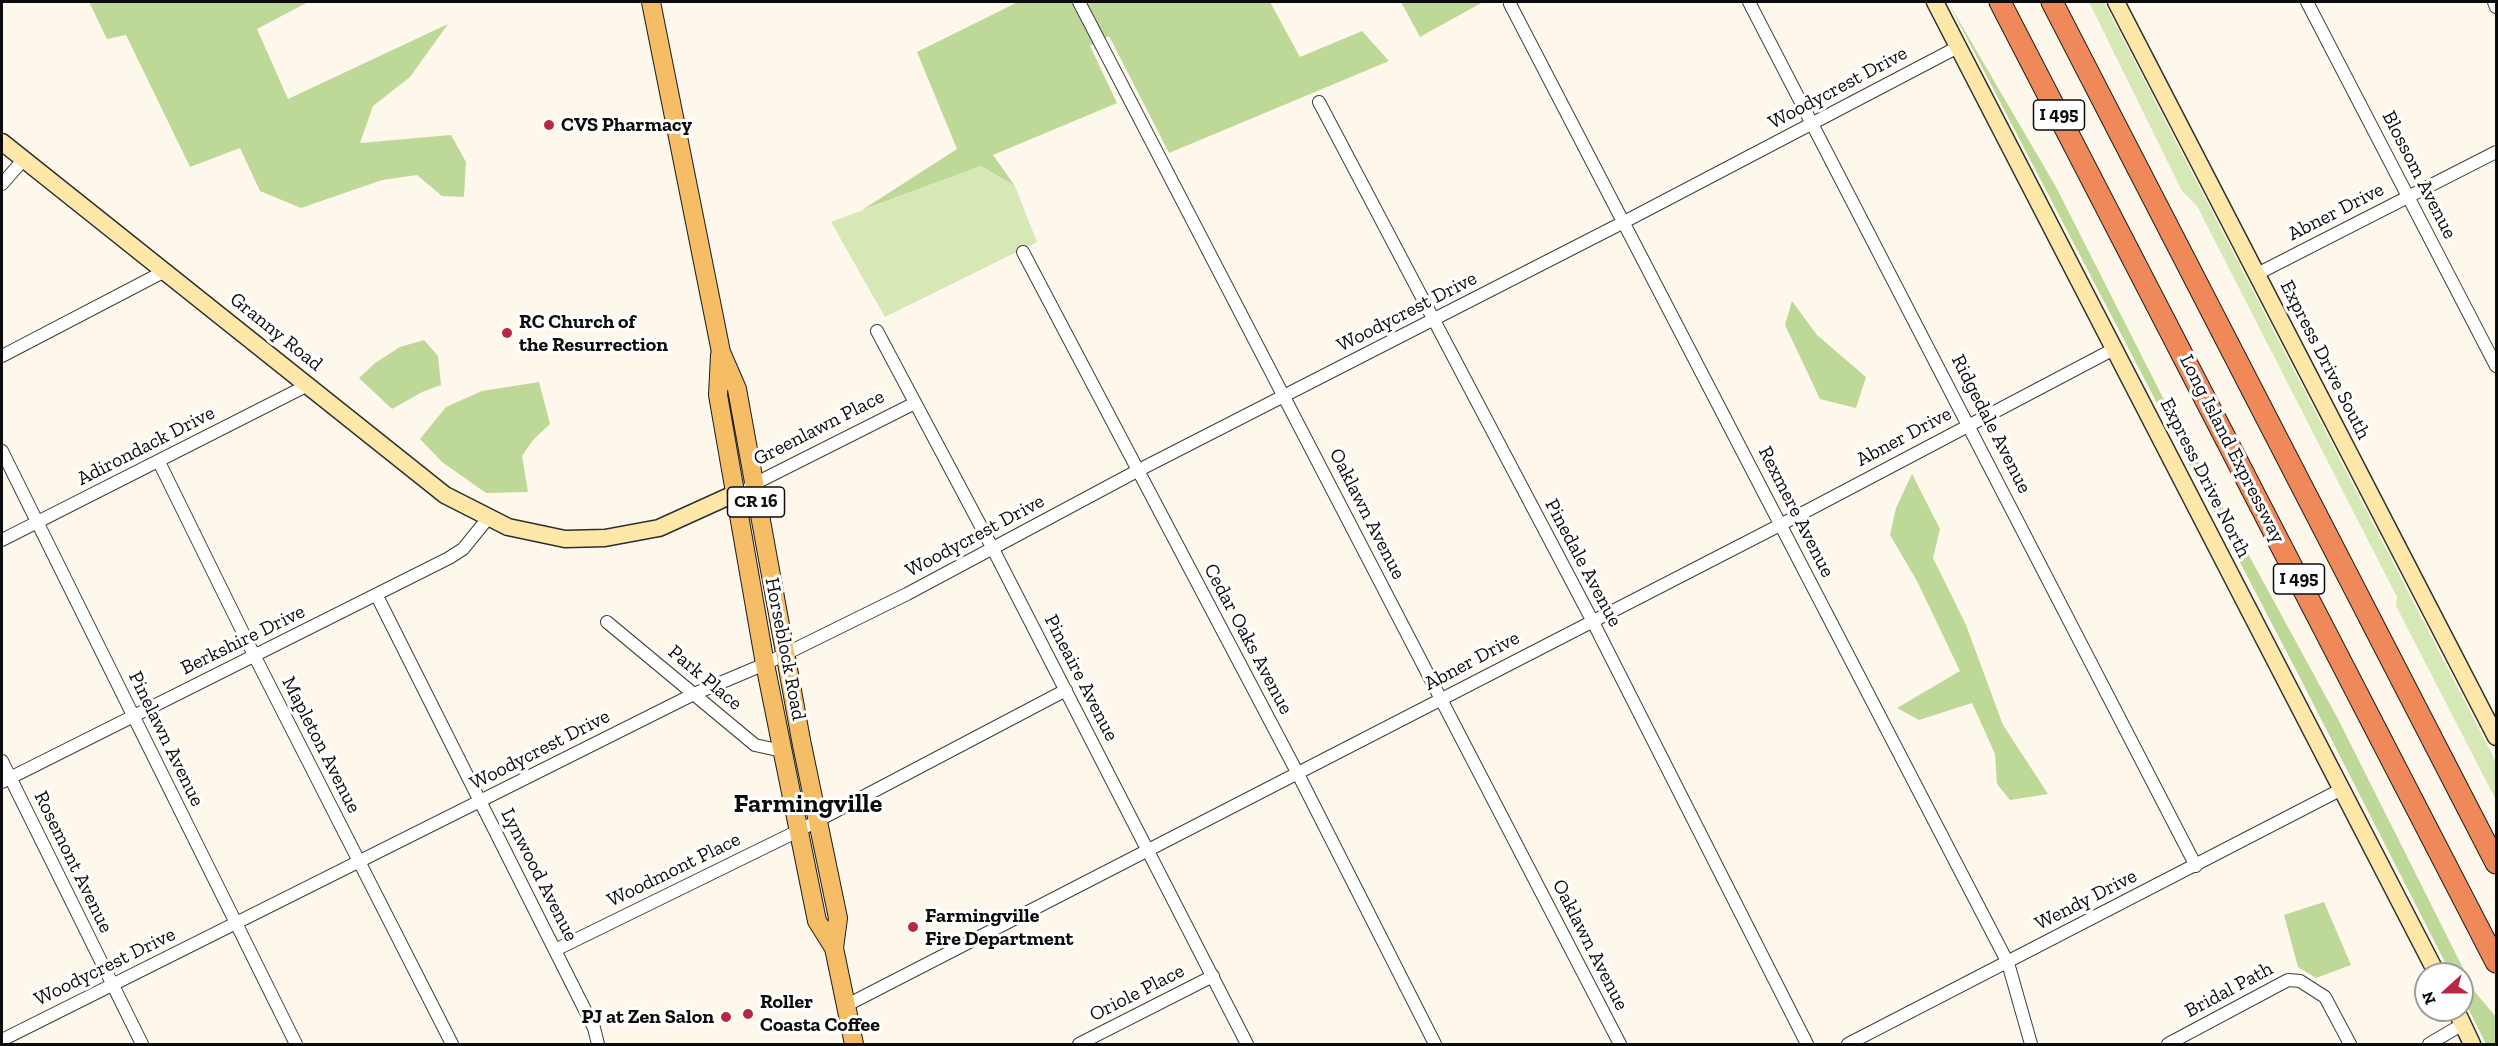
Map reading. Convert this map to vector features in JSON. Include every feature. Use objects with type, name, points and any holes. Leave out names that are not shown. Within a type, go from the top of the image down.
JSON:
[{"type":"highway","name":"Long Island Expressway","points":[[1998,2],[2017,33],[2496,962]]},
{"type":"highway","name":"I 495","points":[[2052,2],[2496,862]]},
{"type":"main road","name":"Horseblock Road","points":[[651,2],[721,352],[737,389],[785,654],[838,918],[834,948]]},
{"type":"main road","name":"Express Drive North","points":[[1935,2],[2432,962]]},
{"type":"main road","name":"Express Drive South","points":[[2116,2],[2257,274],[2491,713],[2496,737]]},
{"type":"main road","name":"Granny Road","points":[[2,142],[446,495],[508,527],[536,534]]},
{"type":"main road","name":"Horseblock Road","points":[[721,352],[717,395],[765,664],[817,921],[834,948],[854,1044]]},
{"type":"main road","name":"Greenlawn Place","points":[[536,534],[565,539],[604,538],[659,528],[734,494]]},
{"type":"main road","points":[[2461,1022],[2472,1044]]},
{"type":"street","name":"Oaklawn Avenue","points":[[1079,2],[1620,1044]]},
{"type":"street","name":"Ridgedale Avenue","points":[[1749,2],[2196,866]]},
{"type":"street","name":"Blossom Avenue","points":[[2307,2],[2496,366]]},
{"type":"street","points":[[2494,2],[2496,7]]},
{"type":"street","name":"Rexmere Avenue","points":[[1509,4],[2008,963],[2031,1044]]},
{"type":"street","name":"Woodycrest Drive","points":[[2,1040],[694,694],[765,664],[993,549],[1137,471],[1624,222],[1958,47]]},
{"type":"street","name":"Pinedale Avenue","points":[[1319,102],[1592,620],[1807,1044]]},
{"type":"street","name":"Abner Drive","points":[[2257,274],[2496,152]]},
{"type":"street","points":[[2,184],[24,159]]},
{"type":"street","name":"Cedar Oaks Avenue","points":[[1023,252],[1298,774],[1436,1044]]},
{"type":"street","points":[[2,356],[165,271]]},
{"type":"street","name":"Pineaire Avenue","points":[[877,331],[993,549],[1247,1044]]},
{"type":"street","name":"Abner Drive","points":[[847,1005],[1780,525],[2114,348]]},
{"type":"street","name":"Adirondack Drive","points":[[2,540],[308,385]]},
{"type":"street","name":"Greenlawn Place","points":[[734,494],[915,403]]},
{"type":"street","name":"Pinelawn Avenue","points":[[2,451],[296,1044]]},
{"type":"street","name":"Mapleton Avenue","points":[[159,462],[358,862],[452,1044]]},
{"type":"street","name":"Berkshire Drive","points":[[6,780],[377,596],[463,549],[489,517]]},
{"type":"street","name":"Lynwood Avenue","points":[[377,596],[594,1028],[598,1044]]},
{"type":"street","name":"Park Place","points":[[607,622],[755,745],[782,751]]},
{"type":"street","name":"Woodmont Place","points":[[555,950],[798,831],[1066,690]]},
{"type":"street","name":"Rosemont Avenue","points":[[2,761],[6,780],[142,1044]]},
{"type":"street","name":"Wendy Drive","points":[[1848,1044],[2342,789]]},
{"type":"street","name":"Oriole Place","points":[[1079,1044],[1213,976]]},
{"type":"street","name":"Bridal Path","points":[[2168,1044],[2288,980],[2300,981],[2325,997],[2350,1044]]},
{"type":"street","points":[[2429,1044],[2453,1022]]},
{"type":"green space","points":[[89,2],[308,2],[257,29],[288,99],[448,24],[410,77],[373,106],[360,143],[451,135],[466,162],[464,197],[442,196],[417,175],[382,180],[301,208],[260,191],[240,148],[190,167],[126,35],[107,39]]},
{"type":"green space","points":[[1018,2],[1270,2],[1300,57],[1362,31],[1389,61],[1169,153],[1109,36],[1090,46],[1117,103],[993,155],[1015,186],[981,166],[862,210],[957,149],[917,52]]},
{"type":"green space","points":[[1401,2],[1483,2],[1420,37]]},
{"type":"green space","points":[[1948,2],[2056,187],[2160,392],[2338,719],[2460,962],[2445,962],[2295,668]]},
{"type":"green space","points":[[2089,2],[2104,2],[2496,762],[2496,800],[2396,606],[2397,597],[2197,206],[2182,191]]},
{"type":"green space","points":[[981,166],[1015,186],[1037,242],[885,317],[831,222]]},
{"type":"green space","points":[[1792,301],[1817,335],[1866,377],[1856,408],[1820,399],[1785,325]]},
{"type":"green space","points":[[424,340],[438,356],[441,385],[422,392],[392,409],[359,378],[375,363],[400,347]]},
{"type":"green space","points":[[539,382],[550,424],[533,440],[522,456],[528,492],[486,493],[442,462],[420,439],[446,407],[482,391]]},
{"type":"green space","points":[[1912,474],[1940,529],[1933,558],[1966,625],[2003,725],[2048,794],[2010,800],[1997,784],[1995,754],[1972,703],[1919,720],[1897,708],[1960,671],[1917,581],[1890,535],[1896,508]]},
{"type":"green space","points":[[2324,902],[2351,965],[2316,978],[2298,967],[2284,915]]},
{"type":"green space","points":[[2474,990],[2496,1017],[2496,1044],[2486,1044],[2474,1020]]},
{"type":"place","name":"CVS Pharmacy","points":[[549,125]]},
{"type":"place","name":"RC Church of the Resurrection","points":[[507,333]]},
{"type":"place","name":"Farmingville Fire Department","points":[[913,927]]},
{"type":"place","name":"Roller Coasta Coffee","points":[[748,1014]]},
{"type":"place","name":"PJ at Zen Salon","points":[[726,1017]]},
{"type":"district","name":"Farmingville","points":[[808,805]]}]
